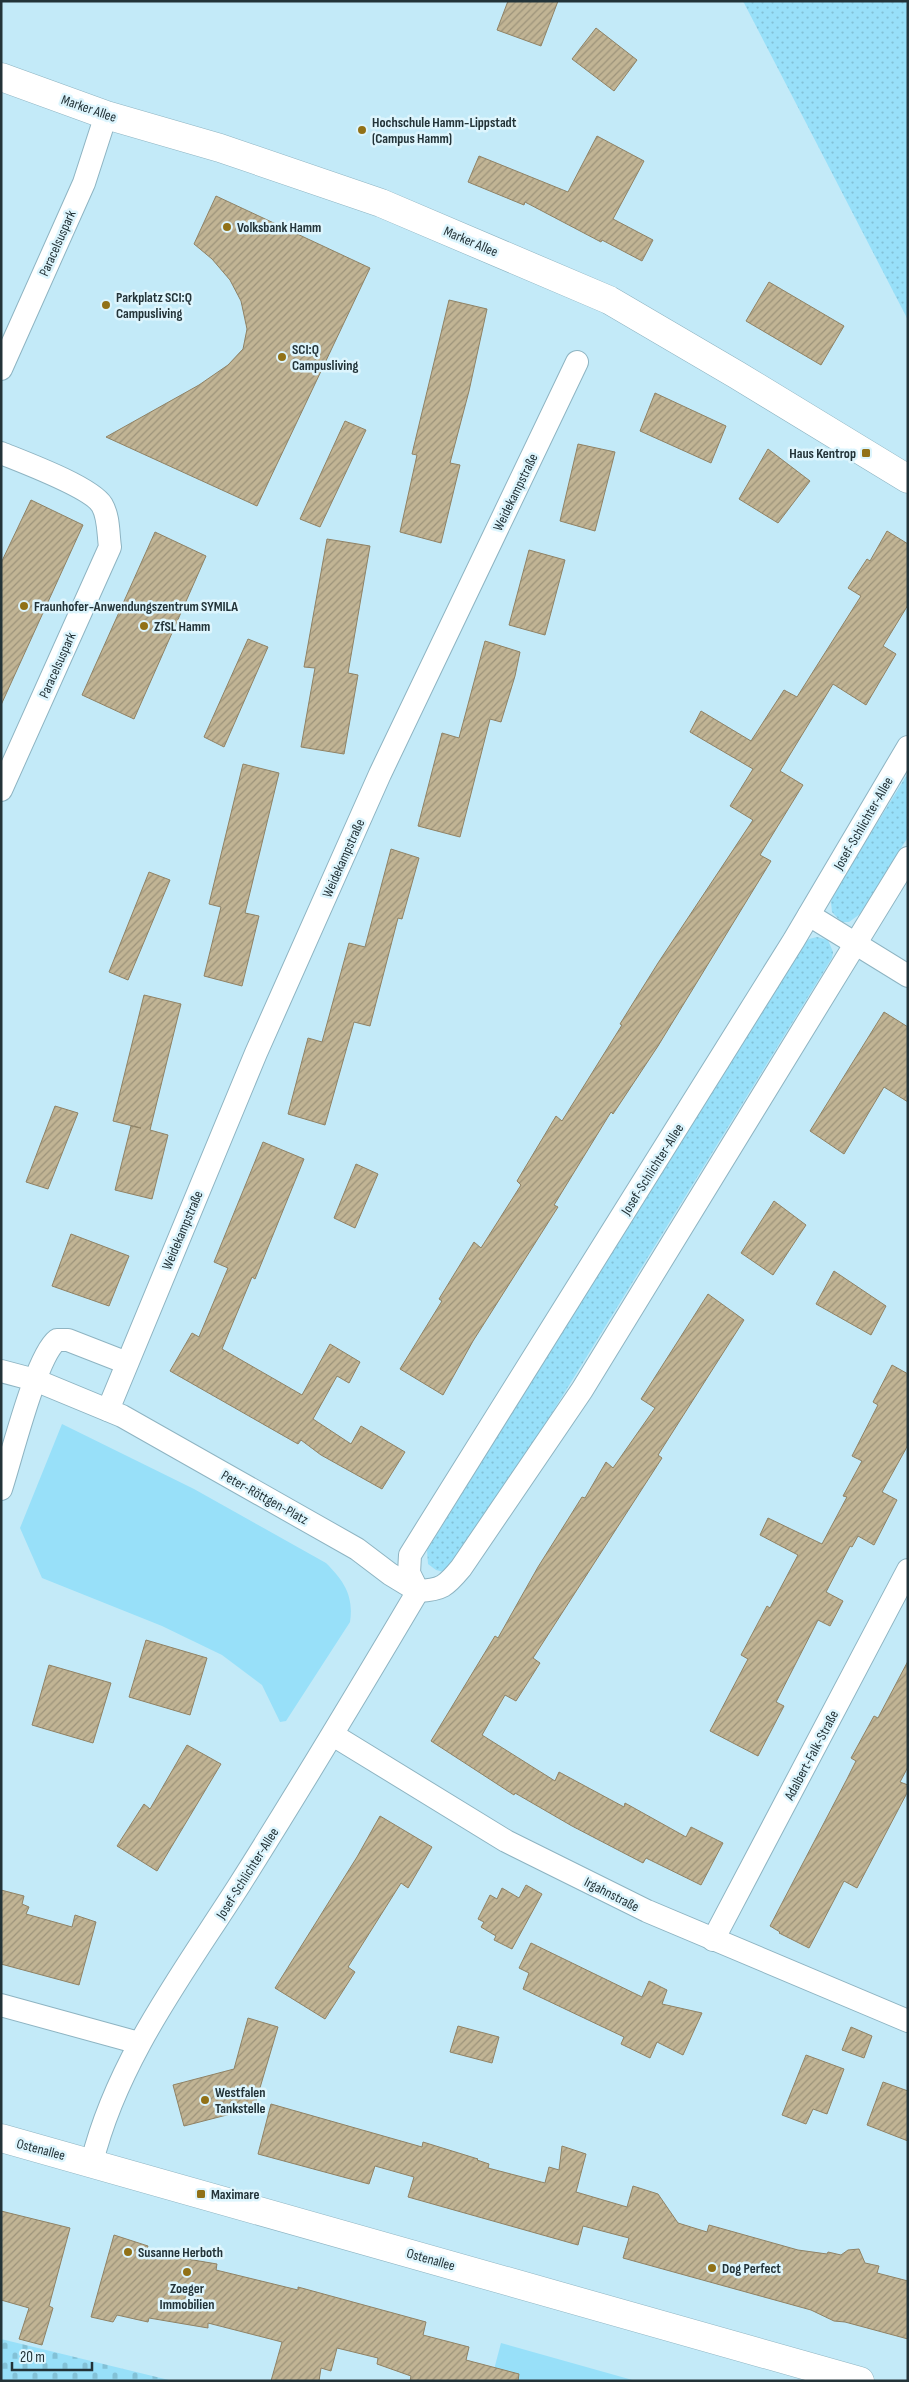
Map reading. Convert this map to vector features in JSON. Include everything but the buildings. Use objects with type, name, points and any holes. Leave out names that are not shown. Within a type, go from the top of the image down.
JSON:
[{"type":"street","name":"Marker Allee","points":[[1,77],[106,115],[220,148],[381,203],[609,300],[908,478]]},
{"type":"street","name":"Paracelsuspark","points":[[1,369],[84,183],[106,115]]},
{"type":"street","name":"Weidekampstraße","points":[[127,1363],[256,1053],[376,783],[577,362]]},
{"type":"street","name":"Paracelsuspark","points":[[1,453],[79,487],[101,502],[106,514],[110,547],[1,790]]},
{"type":"street","name":"Josef-Schlichter-Allee","points":[[92,2162],[103,2123],[139,2043],[333,1735],[418,1591],[409,1573],[410,1555],[809,915],[908,747]]},
{"type":"street","points":[[418,1591],[435,1590],[446,1585],[461,1568],[582,1390],[908,858]]},
{"type":"street","points":[[809,915],[908,976]]},
{"type":"street","points":[[1,1489],[17,1375],[58,1340],[68,1340],[127,1363],[108,1410]]},
{"type":"street","name":"Peter-Röttgen-Platz","points":[[17,1375],[108,1410],[357,1548],[390,1574],[418,1591]]},
{"type":"street","name":"Adalbert-Falk-Straße","points":[[713,1940],[908,1570]]},
{"type":"street","name":"Irgahnstraße","points":[[333,1735],[506,1841],[647,1911],[908,2021]]},
{"type":"street","points":[[1,2004],[139,2043]]},
{"type":"street","name":"Ostenallee","points":[[1,2138],[92,2162],[860,2381]]},
{"type":"green space","points":[[743,1],[908,1],[908,320]]},
{"type":"green space","points":[[908,773],[908,837],[860,914],[849,922],[841,922],[832,912],[831,902],[834,893]]},
{"type":"green space","points":[[817,937],[828,940],[833,952],[832,958],[477,1535],[444,1572],[436,1570],[428,1564],[427,1550],[802,945],[809,939]]},
{"type":"green space","points":[[62,1424],[194,1489],[326,1563],[338,1576],[349,1597],[350,1622],[286,1721],[280,1722],[262,1685],[222,1655],[162,1626],[42,1578],[20,1528]]},
{"type":"green space","points":[[1,2339],[173,2381],[1,2381]]},
{"type":"green space","points":[[501,2343],[636,2381],[491,2381]]},
{"type":"place","name":"Hochschule Hamm-Lippstadt (Campus Hamm)","points":[[362,130]]},
{"type":"place","name":"Volksbank Hamm","points":[[227,227]]},
{"type":"place","name":"Parkplatz SCI:Q Campusliving","points":[[106,305]]},
{"type":"place","name":"SCI:Q Campusliving","points":[[282,357]]},
{"type":"place","name":"Haus Kentrop","points":[[866,453]]},
{"type":"place","name":"Fraunhofer-Anwendungszentrum SYMILA","points":[[24,606]]},
{"type":"place","name":"ZfSL Hamm","points":[[144,626]]},
{"type":"place","name":"Westfalen Tankstelle","points":[[205,2100]]},
{"type":"place","name":"Maximare","points":[[201,2194]]},
{"type":"place","name":"Susanne Herboth","points":[[128,2252]]},
{"type":"place","name":"Dog Perfect","points":[[712,2268]]},
{"type":"place","name":"Zoeger Immobilien","points":[[187,2272]]}]
